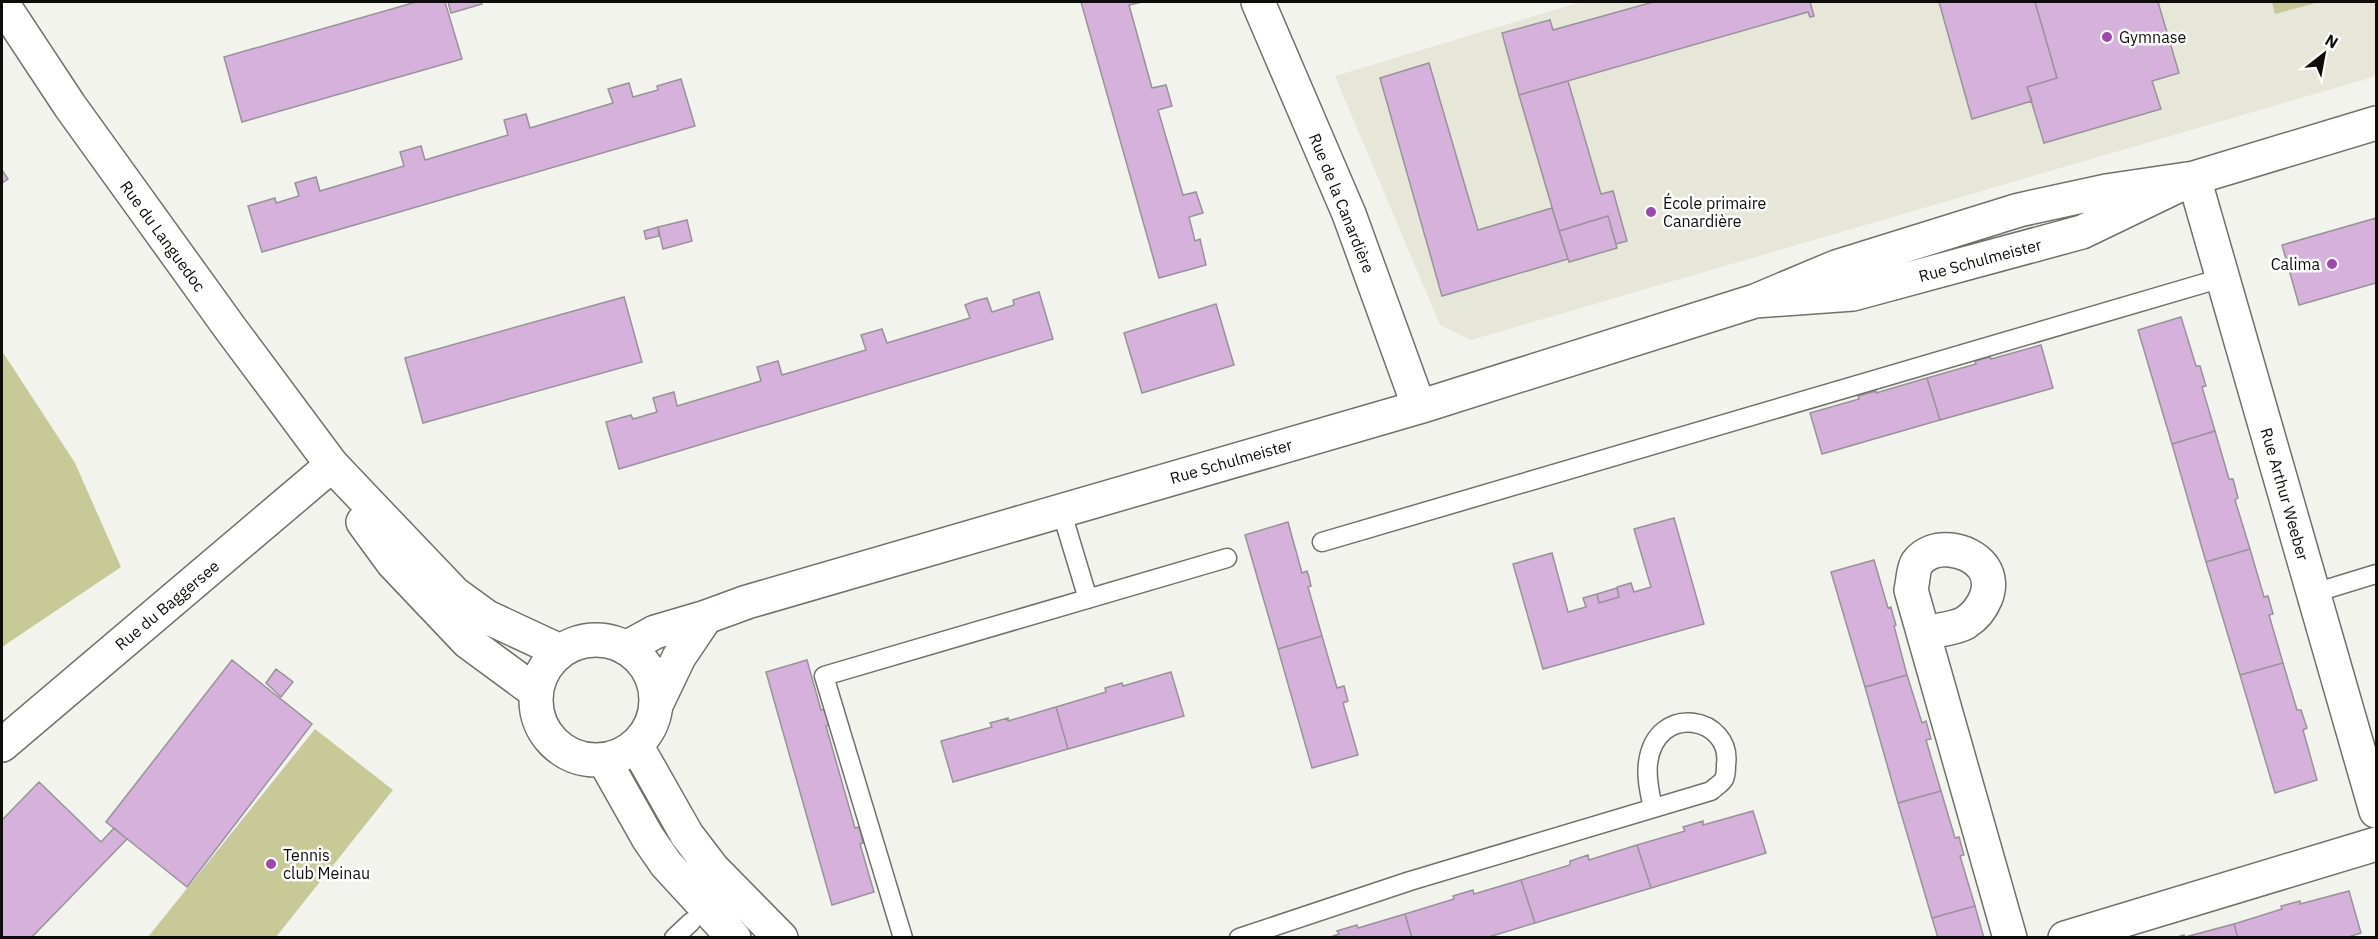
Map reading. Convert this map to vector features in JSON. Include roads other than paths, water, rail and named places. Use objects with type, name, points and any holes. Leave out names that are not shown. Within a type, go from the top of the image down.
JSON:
[{"type":"street","name":"Rue de la Canardière","points":[[1258,2],[1349,214],[1419,406]]},
{"type":"street","name":"Rue du Languedoc","points":[[2,3],[70,106],[332,465],[454,592],[487,617],[560,651]]},
{"type":"street","name":"Rue Schulmeister","points":[[626,648],[655,632],[747,602],[1419,406],[1755,301],[1836,267],[2019,210],[2106,191],[2194,178],[2376,123]]},
{"type":"street","name":"Rue Arthur Weeber","points":[[2194,178],[2376,811]]},
{"type":"street","name":"Rue du Languedoc","points":[[332,465],[351,505],[393,563],[468,642],[536,692]]},
{"type":"street","name":"Rue du Baggersee","points":[[2,745],[332,465]]},
{"type":"street","points":[[656,705],[655,688],[650,672],[640,658],[610,641],[593,640],[576,643],[560,651],[540,676],[536,692],[536,710],[542,727],[553,743],[567,753],[585,759],[603,760],[621,755],[636,745],[646,734],[653,720],[656,705],[678,657],[706,617]]},
{"type":"street","points":[[1924,633],[2010,938]]},
{"type":"street","points":[[636,745],[687,835],[713,868],[781,938]]},
{"type":"street","points":[[603,760],[648,838],[666,864],[734,938]]},
{"type":"street","points":[[2065,938],[2376,844]]},
{"type":"lane","points":[[1322,542],[2222,278]]},
{"type":"lane","points":[[1061,510],[1088,599]]},
{"type":"lane","points":[[903,938],[824,676],[1227,558]]},
{"type":"lane","points":[[2314,593],[2376,574]]},
{"type":"lane","points":[[1239,938],[1410,881],[1711,791],[1724,778],[1728,757],[1719,736],[1701,723],[1681,721],[1665,730],[1653,743],[1648,763],[1648,785],[1653,808]]},
{"type":"lane","points":[[674,938],[691,922]]},
{"type":"place","name":"Gymnase","points":[[2107,37]]},
{"type":"place","name":"École primaire Canardière","points":[[1651,212]]},
{"type":"place","name":"Calima","points":[[2332,264]]},
{"type":"place","name":"Tennis club Meinau","points":[[271,864]]}]
